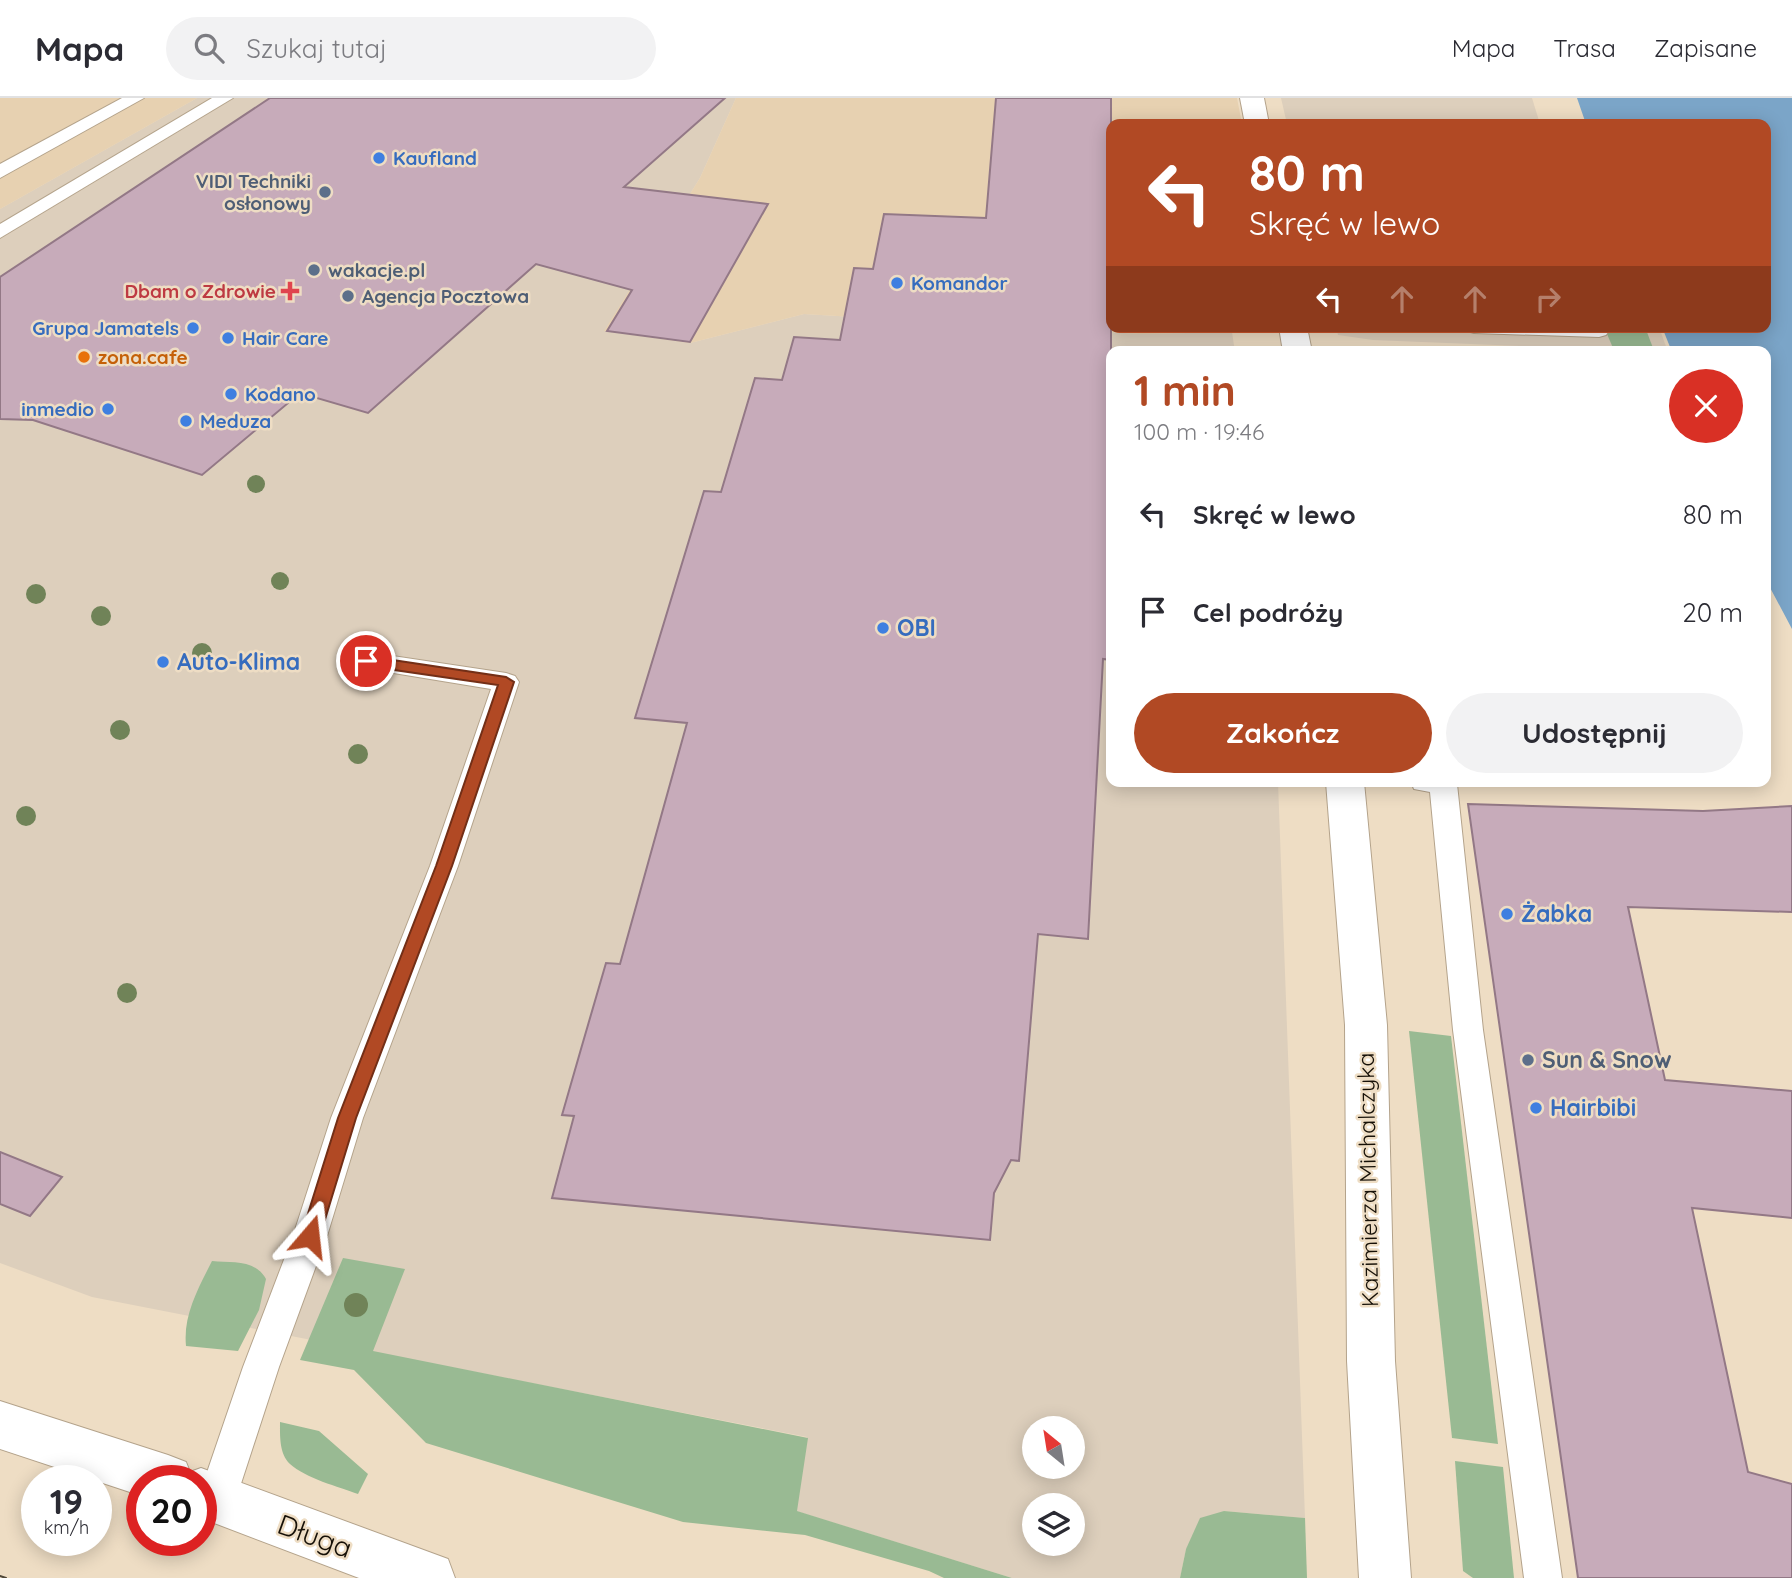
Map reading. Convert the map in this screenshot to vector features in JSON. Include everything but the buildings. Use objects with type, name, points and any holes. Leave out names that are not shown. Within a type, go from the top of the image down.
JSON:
[{"type":"street","points":[[1252,98],[1256,119]]},
{"type":"street","name":"Kazimierza Michalczyka","points":[[1345,787],[1366,1025],[1371,1361],[1385,1578]]},
{"type":"street","points":[[10,1436],[126,1468]]},
{"type":"street","name":"Długa","points":[[217,1499],[429,1578]]},
{"type":"lane","points":[[0,172],[135,98]]},
{"type":"lane","points":[[0,232],[224,98]]},
{"type":"lane","points":[[217,1476],[310,1236],[347,1118],[444,866],[506,682],[366,661]]},
{"type":"lane","points":[[1443,787],[1468,1030],[1543,1578]]},
{"type":"shaded area","points":[[0,98],[197,98],[0,209]]},
{"type":"shaded area","points":[[197,98],[736,98],[700,178],[605,331],[690,343],[804,314],[1106,333],[1232,333],[1234,346],[1106,346],[1106,787],[1278,787],[1305,1518],[1224,1511],[1186,1549],[1180,1578],[1012,1578],[796,1511],[807,1437],[92,1297],[0,1263],[0,209]]},
{"type":"shaded area","points":[[736,98],[1237,98],[1241,119],[1106,119],[1106,332],[804,314],[690,343],[604,331],[700,178]]},
{"type":"shaded area","points":[[1281,98],[1532,98],[1538,119],[1286,119]]},
{"type":"shaded area","points":[[1124,333],[1186,333],[1141,334]]},
{"type":"shaded area","points":[[1661,333],[1666,346],[1520,346],[1373,340],[1338,335]]},
{"type":"green space","points":[[1607,333],[1647,333],[1652,346],[1612,346]]},
{"type":"green space","points":[[1409,1031],[1451,1036],[1498,1444],[1452,1438]]},
{"type":"green space","points":[[343,1258],[405,1269],[373,1351],[808,1438],[797,1511],[1012,1578],[944,1578],[929,1571],[805,1535],[683,1522],[426,1443],[354,1370],[300,1360]]},
{"type":"green space","points":[[212,1261],[249,1265],[256,1268],[266,1279],[259,1310],[238,1351],[186,1346],[189,1313]]},
{"type":"green space","points":[[280,1422],[319,1431],[368,1474],[358,1494],[313,1478],[290,1464],[282,1450]]},
{"type":"green space","points":[[1455,1461],[1503,1467],[1514,1578],[1473,1578],[1463,1571]]},
{"type":"green space","points":[[1224,1511],[1305,1518],[1307,1578],[1180,1578],[1186,1549],[1200,1518]]},
{"type":"water","points":[[1577,98],[1792,98],[1792,629],[1771,589],[1771,346],[1670,346],[1664,333],[1771,333],[1771,119],[1584,119]]},
{"type":"tram line","points":[[0,1576],[6,1578]]},
{"type":"place","name":"Kaufland","points":[[379,158]]},
{"type":"place","name":"VIDI Techniki osłonowy","points":[[325,192]]},
{"type":"place","name":"wakacje.pl","points":[[314,270]]},
{"type":"place","name":"Komandor","points":[[897,283]]},
{"type":"place","name":"Dbam o Zdrowie","points":[[290,291]]},
{"type":"place","name":"Agencja Pocztowa","points":[[348,296]]},
{"type":"place","name":"Grupa Jamatels","points":[[193,328]]},
{"type":"place","name":"Hair Care","points":[[228,338]]},
{"type":"place","name":"zona.cafe","points":[[84,357]]},
{"type":"place","name":"Kodano","points":[[231,394]]},
{"type":"place","name":"inmedio","points":[[108,409]]},
{"type":"place","name":"Meduza","points":[[186,421]]},
{"type":"place","name":"OBI","points":[[883,628]]},
{"type":"place","name":"Auto-Klima","points":[[163,662]]},
{"type":"place","name":"Żabka","points":[[1507,914]]},
{"type":"place","name":"Sun & Snow","points":[[1528,1060]]},
{"type":"place","name":"Hairbibi","points":[[1536,1108]]},
{"type":"route","points":[[310,1236],[347,1118],[444,866],[506,682],[366,661]]}]
